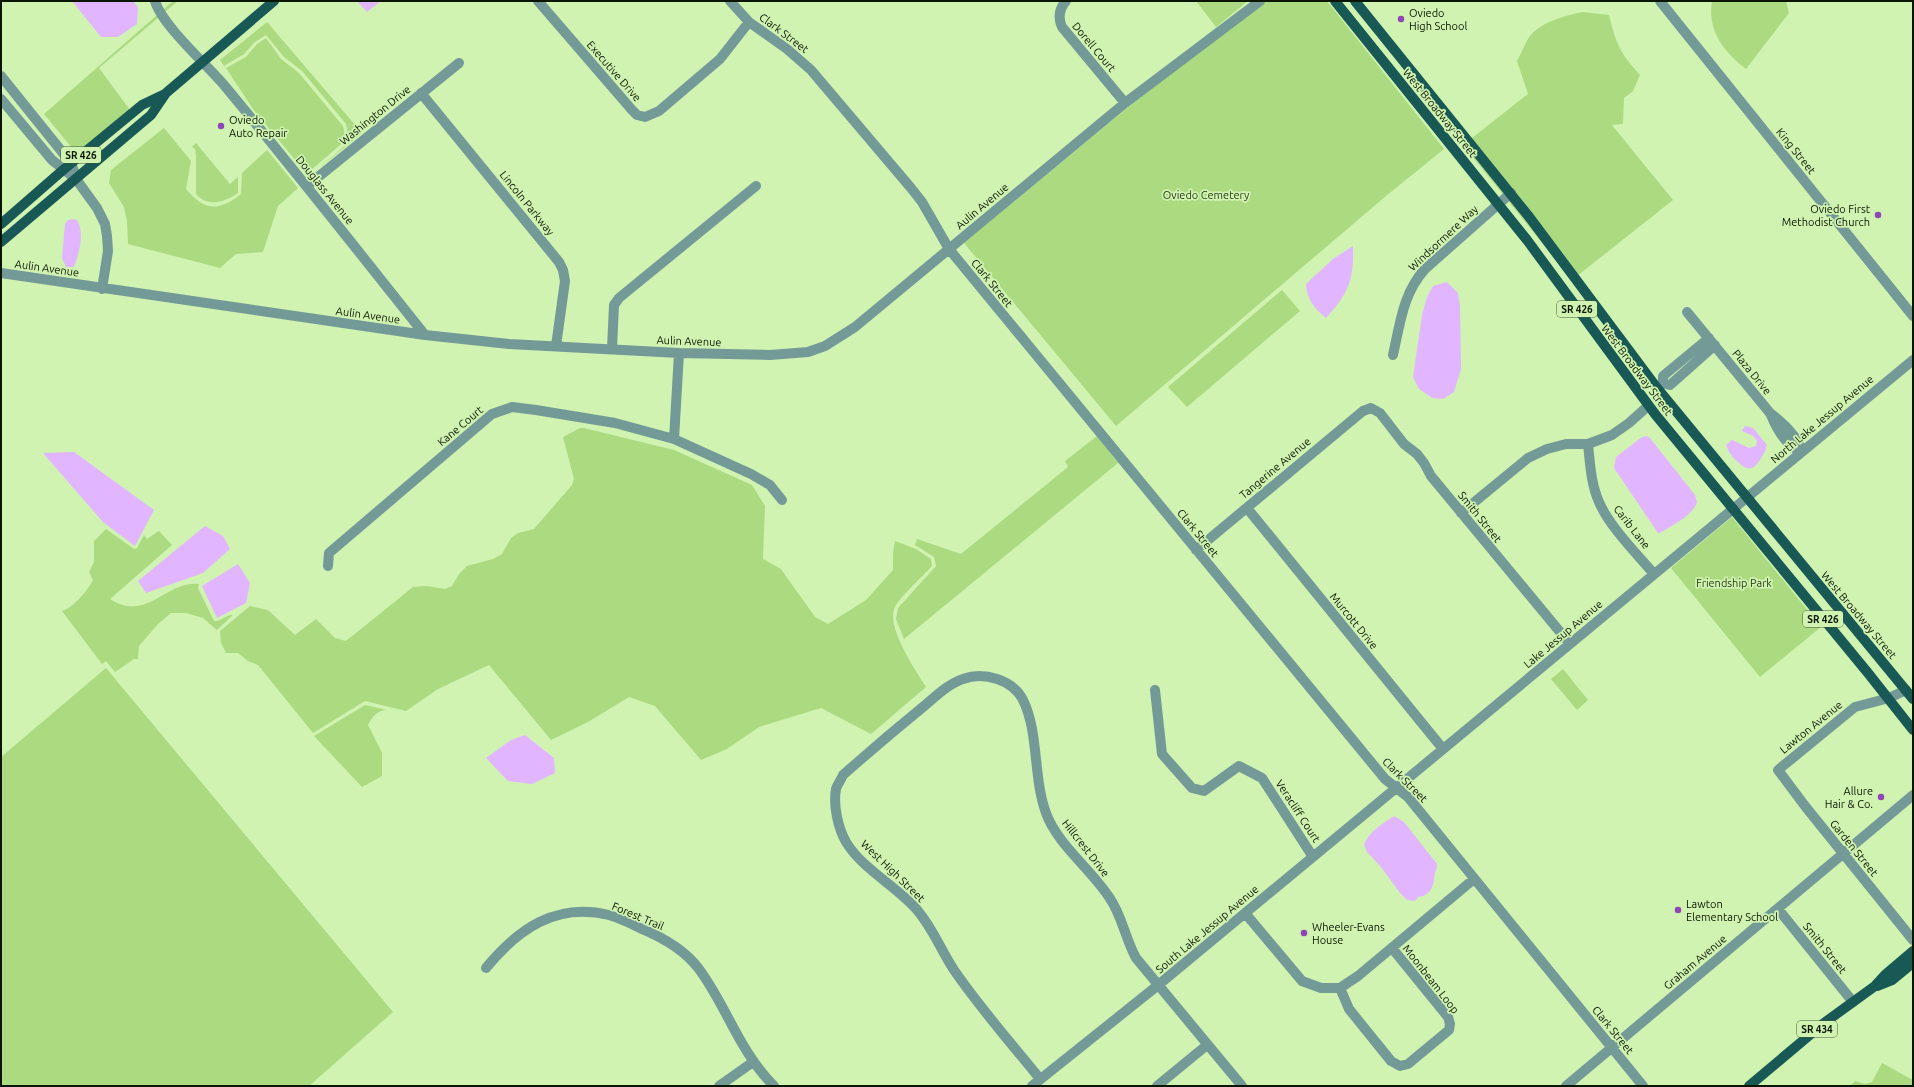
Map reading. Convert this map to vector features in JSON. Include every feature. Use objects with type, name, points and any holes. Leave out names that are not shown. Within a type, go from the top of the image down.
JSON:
[{"type":"main road","name":"SR 426","points":[[1,224],[71,163],[142,105],[165,94],[274,1]]},
{"type":"main road","name":"West Broadway Street","points":[[1335,1],[1527,240],[1648,406],[1889,698],[1913,730]]},
{"type":"main road","name":"West Broadway Street","points":[[1355,1],[1510,193],[1747,497],[1913,699]]},
{"type":"main road","name":"SR 426","points":[[1,242],[151,115],[165,94]]},
{"type":"main road","name":"SR 434","points":[[1749,1086],[1824,1023],[1875,986],[1886,974],[1913,951]]},
{"type":"main road","name":"SR 434","points":[[1875,986],[1892,980],[1913,963]]},
{"type":"street","name":"Douglass Avenue","points":[[155,1],[162,14],[180,38],[220,81],[308,186],[424,335]]},
{"type":"street","name":"Executive Drive","points":[[538,1],[632,110],[637,115],[645,117],[659,111],[720,59],[749,22]]},
{"type":"street","name":"Clark Street","points":[[730,1],[749,22],[787,49],[811,70],[911,188],[922,202],[949,250],[1385,779],[1395,789],[1408,797],[1643,1086]]},
{"type":"street","name":"Dorell Court","points":[[1066,1],[1060,10],[1059,20],[1062,27],[1125,104]]},
{"type":"street","name":"Aulin Avenue","points":[[1,273],[424,335],[556,346],[679,353],[770,355],[808,352],[825,346],[855,327],[1125,104],[1260,1]]},
{"type":"street","name":"King Street","points":[[1660,1],[1913,316]]},
{"type":"street","name":"Washington Drive","points":[[308,186],[459,63]]},
{"type":"street","points":[[1,76],[71,163],[76,179],[97,208],[105,224],[108,251],[102,289]]},
{"type":"street","name":"Lincoln Parkway","points":[[421,93],[559,262],[563,270],[565,281],[556,346]]},
{"type":"street","points":[[1,99],[63,170],[76,179]]},
{"type":"street","points":[[612,349],[614,305],[619,298],[756,186]]},
{"type":"street","name":"Windsormere Way","points":[[1394,355],[1402,310],[1416,279],[1510,193]]},
{"type":"street","name":"Plaza Drive","points":[[1687,312],[1770,413],[1776,428],[1793,448],[1802,452]]},
{"type":"street","points":[[1660,386],[1663,376],[1712,341]]},
{"type":"street","points":[[674,439],[679,353]]},
{"type":"street","name":"North Lake Jessup Avenue","points":[[1747,497],[1913,360]]},
{"type":"street","points":[[1461,512],[1528,458],[1547,449],[1566,444],[1588,444],[1612,435],[1629,423],[1648,406]]},
{"type":"street","name":"Kane Court","points":[[328,566],[329,553],[492,414],[512,407],[615,423],[674,439],[770,485],[782,500]]},
{"type":"street","name":"Tangerine Avenue","points":[[1196,550],[1363,411],[1371,408]]},
{"type":"street","name":"Smith Street","points":[[1371,408],[1380,414],[1404,444],[1417,454],[1431,476],[1570,644]]},
{"type":"street","name":"Carib Lane","points":[[1588,444],[1593,485],[1599,503],[1622,535],[1654,574]]},
{"type":"street","name":"Lake Jessup Avenue","points":[[1395,789],[1747,497]]},
{"type":"street","name":"Murcott Drive","points":[[1247,508],[1443,749]]},
{"type":"street","name":"Hillcrest Drive","points":[[886,737],[944,690],[964,678],[979,676],[996,679],[1012,686],[1023,700],[1030,717],[1040,795],[1046,814],[1054,829],[1109,897],[1117,911],[1128,944],[1136,958],[1157,986],[1242,1086]]},
{"type":"street","name":"Veracliff Court","points":[[1155,690],[1162,754],[1192,788],[1204,791],[1239,766],[1262,778],[1313,857]]},
{"type":"street","name":"Lawton Avenue","points":[[1778,770],[1854,707],[1889,698],[1906,690]]},
{"type":"street","name":"West High Street","points":[[886,737],[843,776],[836,788],[835,805],[839,826],[846,842],[861,860],[896,889],[917,910],[934,933],[958,975],[1040,1079]]},
{"type":"street","name":"Garden Street","points":[[1778,770],[1913,940]]},
{"type":"street","name":"South Lake Jessup Avenue","points":[[1032,1086],[1157,986],[1395,789]]},
{"type":"street","name":"Graham Avenue","points":[[1566,1086],[1913,795]]},
{"type":"street","points":[[1245,913],[1302,981],[1321,988],[1340,988],[1358,976],[1474,879]]},
{"type":"street","name":"Smith Street","points":[[1778,909],[1853,1002]]},
{"type":"street","name":"Forest Trail","points":[[486,968],[502,948],[530,926],[570,913],[593,912],[610,916],[658,935],[683,952],[698,968],[712,989],[742,1046],[753,1062],[774,1086]]},
{"type":"street","name":"Moonbeam Loop","points":[[1340,988],[1349,1009],[1391,1061],[1400,1066],[1408,1064],[1449,1030],[1450,1024],[1448,1017],[1392,948]]},
{"type":"street","points":[[1158,1086],[1207,1045]]},
{"type":"street","points":[[719,1086],[753,1062]]},
{"type":"green space","points":[[173,1],[178,1],[99,68],[130,110],[77,154],[44,114]]},
{"type":"green space","points":[[1196,1],[1248,1],[1216,27]]},
{"type":"green space","name":"Oviedo Cemetery","points":[[1265,1],[1327,1],[1444,149],[1386,196],[1116,426],[964,243],[1132,104]]},
{"type":"green space","points":[[1712,1],[1786,1],[1789,13],[1746,69],[1724,48],[1719,40],[1712,22]]},
{"type":"green space","points":[[1583,12],[1609,15],[1614,34],[1623,54],[1640,75],[1633,91],[1624,98],[1623,124],[1612,125],[1673,200],[1572,280],[1463,145],[1528,94],[1517,61],[1528,39],[1533,33],[1545,24],[1552,21]]},
{"type":"green space","points":[[267,22],[362,133],[319,168],[348,143],[349,139],[346,124],[302,71],[284,57],[266,35],[255,42],[244,54],[224,66],[220,60]]},
{"type":"green space","points":[[266,38],[281,59],[299,73],[343,126],[346,140],[311,170],[301,167],[253,109],[226,68],[246,57],[257,44]]},
{"type":"green space","points":[[164,128],[191,161],[186,189],[199,202],[206,205],[218,206],[233,200],[241,194],[242,173],[267,150],[298,188],[278,206],[263,252],[236,254],[220,268],[128,244],[127,221],[124,207],[109,183],[111,170]]},
{"type":"green space","points":[[196,143],[230,184],[238,177],[238,193],[228,199],[217,202],[206,201],[196,194],[196,156],[195,149],[192,147]]},
{"type":"green space","points":[[1282,290],[1300,311],[1187,407],[1168,387]]},
{"type":"green space","points":[[580,428],[674,450],[752,485],[765,506],[763,559],[781,569],[815,617],[828,624],[866,600],[893,570],[895,541],[916,549],[931,559],[932,566],[897,603],[893,615],[894,625],[903,648],[926,687],[871,734],[821,708],[759,727],[727,749],[701,760],[655,706],[629,697],[588,722],[551,740],[489,665],[438,689],[406,711],[365,701],[313,733],[258,665],[248,661],[238,653],[226,653],[221,643],[220,631],[250,606],[268,610],[295,635],[316,619],[335,638],[346,641],[413,587],[426,586],[445,589],[452,586],[459,574],[467,566],[493,559],[502,554],[511,538],[518,533],[534,529],[572,485],[574,479],[563,437]]},
{"type":"green space","points":[[1097,436],[1118,463],[904,639],[896,619],[898,608],[936,566],[934,557],[915,545],[917,539],[961,554],[1068,467],[1065,461]]},
{"type":"green space","name":"Friendship Park","points":[[1732,517],[1821,627],[1760,677],[1671,568]]},
{"type":"green space","points":[[106,529],[134,549],[137,548],[144,535],[147,539],[159,531],[172,545],[110,599],[123,605],[135,606],[146,604],[176,588],[199,584],[198,588],[214,621],[233,615],[217,630],[203,618],[186,613],[171,613],[158,624],[139,646],[138,659],[134,659],[115,672],[106,661],[102,664],[62,611],[71,606],[80,598],[88,589],[93,580],[89,572],[94,562],[94,541]]},
{"type":"green space","points":[[106,668],[393,1012],[309,1086],[1,1086],[1,757]]},
{"type":"green space","points":[[1563,669],[1588,700],[1577,710],[1551,679]]},
{"type":"green space","points":[[365,705],[387,710],[380,711],[375,714],[368,725],[382,753],[382,776],[362,787],[314,736]]},
{"type":"green space","points":[[1882,1063],[1913,1080],[1913,1086],[1850,1086],[1855,1081],[1865,1084],[1872,1082]]},
{"type":"shaded area","points":[[72,1],[133,1],[138,7],[137,24],[118,37],[101,37]]},
{"type":"shaded area","points":[[357,1],[381,1],[367,12]]},
{"type":"shaded area","points":[[68,220],[77,220],[81,231],[81,237],[78,256],[74,267],[66,267],[62,258],[65,224]]},
{"type":"shaded area","points":[[1353,246],[1351,277],[1345,293],[1326,318],[1312,304],[1308,295],[1306,284],[1333,259]]},
{"type":"shaded area","points":[[1447,282],[1458,293],[1460,306],[1461,369],[1454,392],[1443,399],[1432,398],[1419,389],[1413,377],[1422,315],[1427,297],[1433,286]]},
{"type":"shaded area","points":[[1745,426],[1753,428],[1767,445],[1765,452],[1759,461],[1754,467],[1751,468],[1744,467],[1737,461],[1730,453],[1726,445],[1732,440],[1749,448],[1756,446],[1757,441],[1753,436],[1742,431]]},
{"type":"shaded area","points":[[1647,436],[1695,495],[1697,502],[1695,507],[1687,516],[1658,533],[1614,468],[1616,457],[1642,437]]},
{"type":"shaded area","points":[[74,452],[154,510],[135,546],[103,522],[43,453]]},
{"type":"shaded area","points":[[205,526],[223,536],[230,549],[203,573],[146,593],[138,581]]},
{"type":"shaded area","points":[[238,564],[250,583],[246,603],[217,618],[202,586]]},
{"type":"shaded area","points":[[525,735],[554,758],[555,773],[532,784],[508,781],[486,758],[511,740]]},
{"type":"shaded area","points":[[1394,816],[1404,822],[1437,864],[1434,882],[1431,889],[1427,894],[1418,897],[1415,901],[1407,900],[1400,893],[1381,867],[1367,852],[1364,844],[1373,832]]},
{"type":"place","name":"Oviedo High School","points":[[1401,19]]},
{"type":"place","name":"Oviedo Auto Repair","points":[[221,126]]},
{"type":"place","name":"Oviedo First Methodist Church","points":[[1878,215]]},
{"type":"place","name":"Allure Hair & Co.","points":[[1881,797]]},
{"type":"place","name":"Lawton Elementary School","points":[[1678,910]]},
{"type":"place","name":"Wheeler-Evans House","points":[[1304,933]]}]
